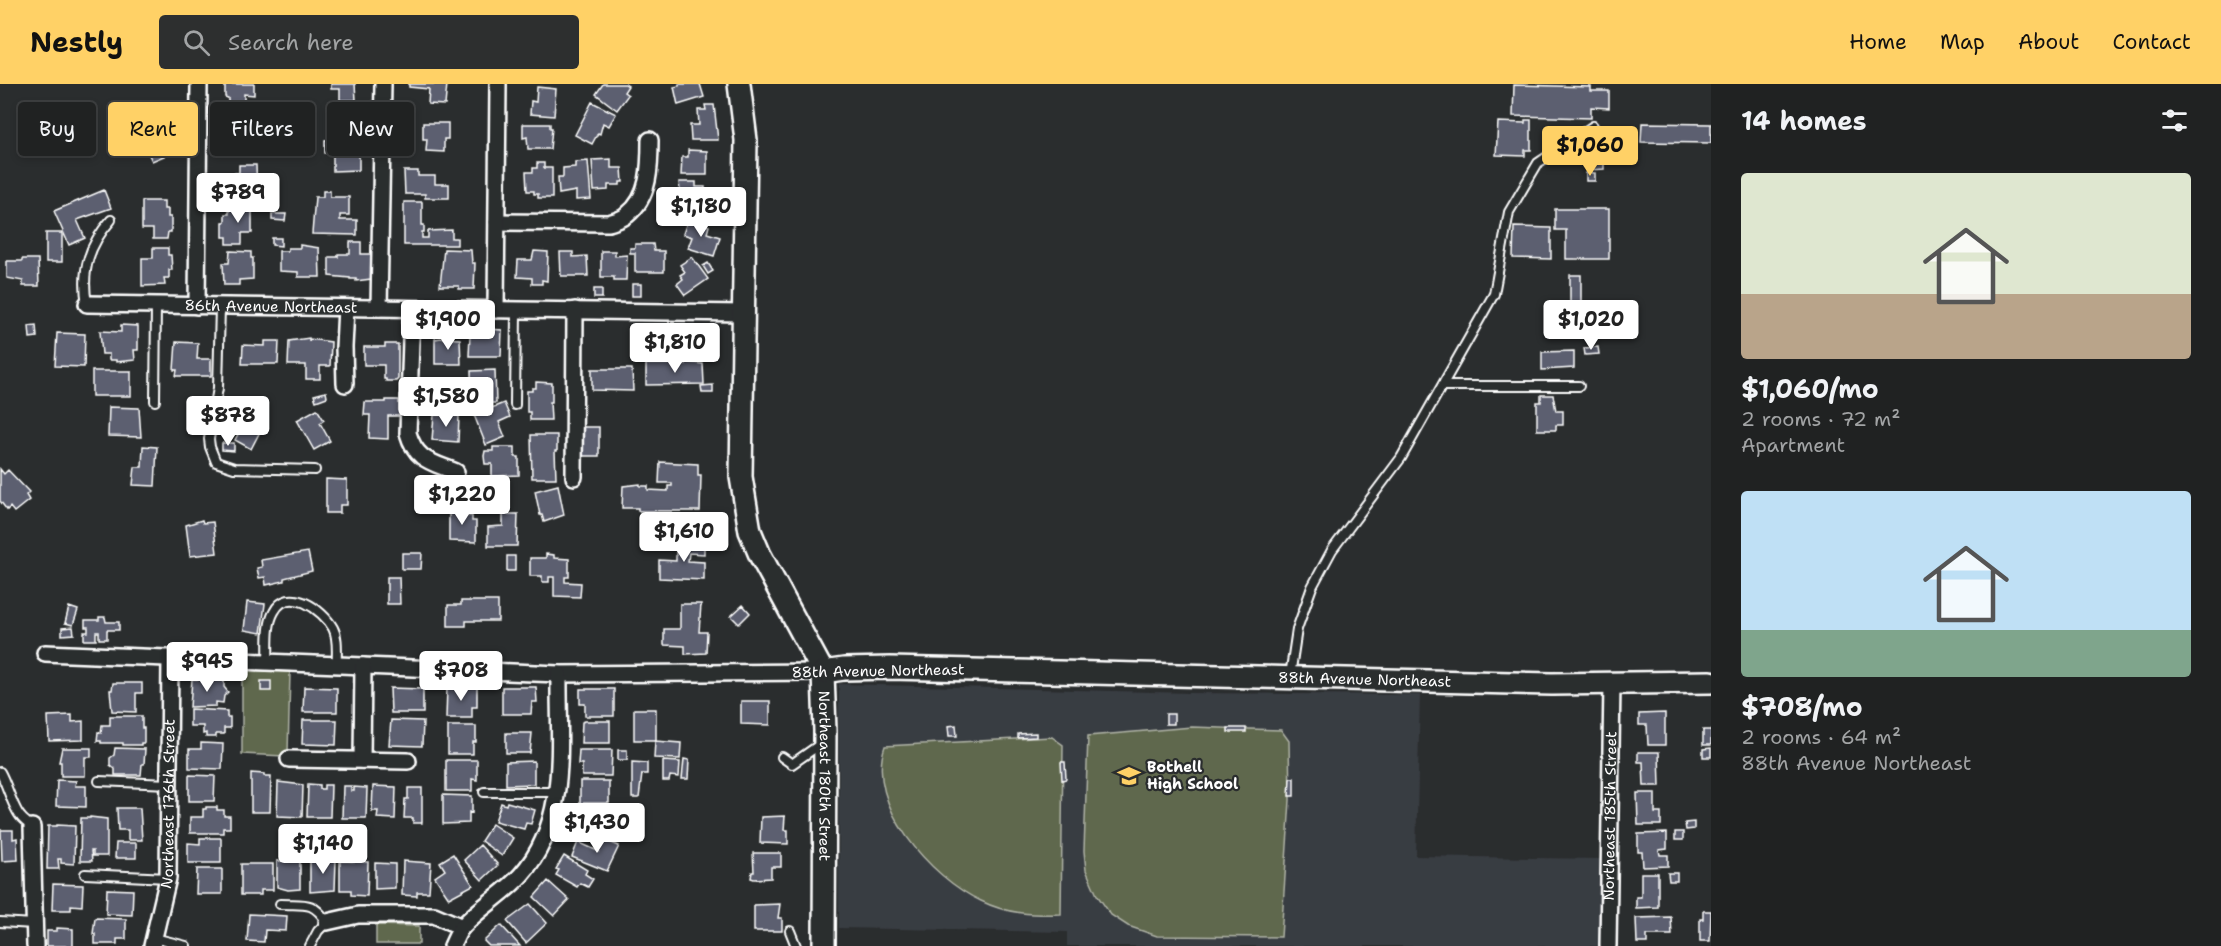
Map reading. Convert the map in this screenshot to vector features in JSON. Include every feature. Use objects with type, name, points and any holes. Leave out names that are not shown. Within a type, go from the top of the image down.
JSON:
[{"type":"street","points":[[197,306],[199,84]]},
{"type":"street","points":[[379,308],[383,84]]},
{"type":"street","points":[[496,310],[498,84]]},
{"type":"street","name":"Northeast 180th Street","points":[[739,84],[746,140],[741,477],[748,522],[760,555],[822,672],[825,741],[824,946]]},
{"type":"street","points":[[497,222],[609,223],[627,216],[642,197],[650,170],[650,140]]},
{"type":"street","name":"86th Avenue Northeast","points":[[87,303],[744,313]]},
{"type":"street","points":[[345,384],[346,308]]},
{"type":"street","points":[[412,309],[408,433],[412,447],[422,458],[456,472]]},
{"type":"street","points":[[574,477],[575,310]]},
{"type":"street","name":"88th Avenue Northeast","points":[[45,653],[559,674],[822,672],[890,668],[1612,684],[1711,682]]},
{"type":"street","name":"Northeast 176th Street","points":[[153,942],[168,878],[170,659]]},
{"type":"street","points":[[362,760],[363,666]]},
{"type":"street","points":[[452,946],[462,927],[520,877],[536,857],[549,831],[558,792],[559,674]]},
{"type":"street","name":"Northeast 185th Street","points":[[1608,946],[1612,684]]},
{"type":"street","points":[[289,759],[408,761]]},
{"type":"street","points":[[32,827],[35,946]]},
{"type":"street","points":[[327,922],[358,915],[434,915],[462,927]]},
{"type":"lane","points":[[1290,678],[1297,629],[1312,587],[1332,550],[1401,458],[1494,294],[1509,212],[1538,163],[1593,126]]},
{"type":"lane","points":[[87,303],[84,282],[91,248],[97,236],[111,220]]},
{"type":"lane","points":[[155,401],[156,305]]},
{"type":"lane","points":[[220,306],[218,388],[209,439],[216,462],[234,468],[315,470]]},
{"type":"lane","points":[[515,405],[516,310]]},
{"type":"lane","points":[[1442,386],[1579,386]]},
{"type":"lane","points":[[268,663],[270,624],[274,610],[285,601],[297,600],[316,609],[333,628],[336,638],[337,665]]},
{"type":"lane","points":[[782,757],[792,764],[825,741]]},
{"type":"lane","points":[[0,771],[20,817],[32,827]]},
{"type":"lane","points":[[99,781],[169,784]]},
{"type":"lane","points":[[484,792],[558,792]]},
{"type":"lane","points":[[85,874],[168,878]]},
{"type":"lane","points":[[280,904],[312,905],[319,910],[327,922],[318,931],[310,946]]},
{"type":"lane","points":[[0,922],[34,924]]},
{"type":"lane","points":[[790,931],[796,946]]},
{"type":"lane","points":[[153,942],[186,946]]},
{"type":"shaded area","name":"Bothell High School","points":[[839,684],[1189,693],[1420,695],[1416,856],[1601,859],[1600,946],[1067,946],[1067,932],[839,928]]},
{"type":"green space","points":[[242,670],[290,672],[288,753],[285,756],[242,754]]},
{"type":"green space","points":[[1192,727],[1281,730],[1289,741],[1290,800],[1281,937],[1157,936],[1128,926],[1111,915],[1097,895],[1086,870],[1084,851],[1088,736]]},
{"type":"green space","points":[[1052,737],[1063,745],[1061,914],[1030,914],[1001,909],[981,901],[942,875],[907,837],[893,814],[885,791],[881,768],[885,746]]},
{"type":"green space","points":[[376,925],[419,926],[419,944],[376,944]]},
{"type":"building","points":[[225,84],[254,84],[254,95],[244,94],[244,102],[228,102],[228,98],[225,97]]},
{"type":"building","points":[[331,84],[355,84],[356,100],[340,100],[340,89],[331,89]]},
{"type":"building","points":[[409,84],[447,84],[445,105],[428,104],[429,89],[409,87]]},
{"type":"building","points":[[603,84],[628,86],[624,92],[628,95],[617,110],[596,94]]},
{"type":"building","points":[[679,84],[700,84],[704,97],[678,105],[674,87]]},
{"type":"building","points":[[1514,85],[1591,87],[1591,91],[1609,91],[1609,108],[1591,107],[1591,118],[1513,116]]},
{"type":"building","points":[[537,87],[556,89],[554,116],[530,114],[531,101],[536,102]]},
{"type":"building","points":[[592,102],[616,114],[609,126],[603,123],[600,134],[598,133],[592,144],[575,135]]},
{"type":"building","points":[[705,105],[714,105],[718,140],[691,140],[690,125],[699,125],[698,110],[706,110]]},
{"type":"building","points":[[1525,120],[1531,120],[1531,150],[1525,150],[1525,156],[1496,155],[1498,122],[1525,123]]},
{"type":"building","points":[[423,123],[448,123],[448,139],[444,139],[444,152],[426,151],[427,139],[423,139]]},
{"type":"building","points":[[1642,123],[1711,124],[1711,143],[1641,142]]},
{"type":"building","points":[[523,124],[550,124],[552,128],[550,149],[528,149],[527,137],[523,138]]},
{"type":"building","points":[[1588,139],[1604,139],[1604,169],[1588,170]]},
{"type":"building","points":[[325,140],[327,140],[327,153],[325,153]]},
{"type":"building","points":[[688,150],[707,151],[707,175],[681,175],[682,157],[688,157]]},
{"type":"building","points":[[150,156],[164,156],[152,161]]},
{"type":"building","points":[[333,156],[359,156],[359,170],[333,171]]},
{"type":"building","points":[[611,159],[611,168],[622,168],[623,182],[620,182],[620,185],[608,185],[608,190],[594,191],[592,160]]},
{"type":"building","points":[[588,161],[591,199],[576,200],[576,191],[559,194],[558,177],[563,177],[563,168],[575,167],[575,162]]},
{"type":"building","points":[[537,163],[544,163],[544,168],[552,168],[552,198],[538,198],[538,194],[534,194],[534,191],[527,191],[526,172],[533,172],[533,168],[537,168]]},
{"type":"building","points":[[239,165],[256,165],[257,195],[242,195],[242,199],[224,199],[223,179],[235,179],[235,173],[239,173]]},
{"type":"building","points":[[404,171],[418,171],[418,176],[435,176],[435,184],[449,184],[449,198],[425,198],[425,194],[405,194]]},
{"type":"building","points":[[1586,173],[1595,173],[1595,181],[1586,181]]},
{"type":"building","points":[[679,182],[696,182],[696,187],[705,187],[705,213],[670,213],[670,199],[681,199]]},
{"type":"building","points":[[104,190],[111,208],[77,220],[85,238],[69,245],[54,211]]},
{"type":"building","points":[[323,191],[330,191],[330,197],[349,197],[349,215],[340,215],[340,220],[357,220],[357,235],[312,234],[315,197],[323,197]]},
{"type":"building","points":[[142,201],[164,201],[164,209],[168,209],[168,217],[171,217],[171,232],[168,232],[167,239],[153,239],[153,229],[142,229]]},
{"type":"building","points":[[404,202],[422,202],[424,232],[422,232],[422,238],[428,238],[428,231],[452,230],[452,238],[457,238],[457,245],[404,245]]},
{"type":"building","points":[[229,206],[252,206],[252,233],[242,233],[242,244],[227,244],[227,237],[223,237],[223,222],[225,222],[225,214],[229,214]]},
{"type":"building","points":[[1555,209],[1609,209],[1609,259],[1566,259],[1566,230],[1555,230]]},
{"type":"building","points":[[272,214],[286,214],[285,221],[272,220]]},
{"type":"building","points":[[688,219],[709,226],[707,233],[720,237],[714,256],[688,248],[692,237],[683,234]]},
{"type":"building","points":[[1514,227],[1551,228],[1551,259],[1513,258]]},
{"type":"building","points":[[46,233],[62,233],[62,262],[46,262]]},
{"type":"building","points":[[272,238],[281,238],[281,246],[272,245]]},
{"type":"building","points":[[350,242],[361,242],[361,254],[371,254],[371,279],[356,281],[356,279],[329,276],[329,257],[350,254]]},
{"type":"building","points":[[635,244],[653,244],[654,251],[664,251],[664,272],[635,272],[635,253],[630,253],[630,248],[635,248]]},
{"type":"building","points":[[300,245],[319,248],[320,277],[298,277],[298,272],[279,271],[279,251],[300,248]]},
{"type":"building","points":[[153,248],[168,248],[172,270],[169,270],[169,278],[164,278],[165,285],[142,286],[142,258],[153,258]]},
{"type":"building","points":[[444,249],[471,250],[472,263],[475,263],[474,289],[440,286]]},
{"type":"building","points":[[230,251],[251,252],[253,279],[239,280],[239,285],[224,285],[223,263],[229,263]]},
{"type":"building","points":[[534,251],[548,252],[547,281],[542,280],[542,284],[532,284],[532,278],[517,277],[518,260],[532,260]]},
{"type":"building","points":[[601,251],[615,251],[615,256],[627,255],[626,280],[601,277]]},
{"type":"building","points":[[560,252],[573,252],[573,257],[587,256],[588,276],[561,276]]},
{"type":"building","points":[[692,257],[708,279],[685,295],[677,284],[683,279],[680,275],[685,272],[680,265]]},
{"type":"building","points":[[22,259],[38,259],[39,286],[23,286],[23,281],[7,278],[7,261],[22,261]]},
{"type":"building","points":[[708,263],[713,271],[708,274],[703,266]]},
{"type":"building","points":[[1570,275],[1581,275],[1581,320],[1570,321]]},
{"type":"building","points":[[632,284],[641,284],[641,296],[632,296]]},
{"type":"building","points":[[594,289],[602,289],[602,298],[594,298]]},
{"type":"building","points":[[1565,316],[1565,326],[1558,326],[1558,317]]},
{"type":"building","points":[[1593,316],[1601,316],[1601,324],[1594,324]]},
{"type":"building","points":[[36,325],[37,337],[30,338],[29,326]]},
{"type":"building","points":[[121,325],[138,326],[138,350],[134,350],[135,360],[116,362],[116,360],[109,360],[109,354],[102,354],[100,331],[121,332]]},
{"type":"building","points":[[482,330],[502,330],[501,356],[469,356],[470,335],[482,335]]},
{"type":"building","points":[[57,333],[85,334],[84,367],[55,366]]},
{"type":"building","points":[[309,338],[309,341],[310,339],[331,342],[330,366],[320,366],[320,379],[306,379],[306,365],[288,365],[289,341]]},
{"type":"building","points":[[435,339],[460,339],[461,364],[435,364]]},
{"type":"building","points":[[265,341],[279,341],[278,364],[242,364],[243,345],[265,346]]},
{"type":"building","points":[[176,342],[198,343],[197,359],[211,359],[211,376],[176,376],[177,370],[174,370]]},
{"type":"building","points":[[385,344],[398,344],[398,379],[396,381],[384,379],[384,365],[364,365],[364,347],[385,347]]},
{"type":"building","points":[[1598,347],[1599,354],[1585,355],[1584,348]]},
{"type":"building","points":[[1574,351],[1574,368],[1542,370],[1542,352]]},
{"type":"building","points":[[685,362],[703,364],[704,384],[646,385],[646,364],[685,364]]},
{"type":"building","points":[[592,369],[632,369],[633,391],[592,390]]},
{"type":"building","points":[[495,370],[496,403],[472,403],[471,371]]},
{"type":"building","points":[[92,371],[131,371],[131,396],[92,396]]},
{"type":"building","points":[[459,379],[460,405],[437,409],[436,396],[429,397],[429,383]]},
{"type":"building","points":[[536,382],[552,383],[551,420],[530,420],[530,412],[527,412],[527,391],[536,388]]},
{"type":"building","points":[[713,385],[713,393],[702,393],[701,386]]},
{"type":"building","points":[[326,392],[327,397],[316,401],[314,395]]},
{"type":"building","points":[[1541,395],[1553,395],[1556,411],[1563,411],[1563,425],[1556,425],[1556,430],[1537,430],[1537,402],[1541,402]]},
{"type":"building","points":[[386,400],[399,400],[399,416],[388,416],[388,439],[369,438],[370,415],[364,415],[365,402],[386,402]]},
{"type":"building","points":[[504,403],[510,417],[499,422],[505,437],[486,445],[474,415]]},
{"type":"building","points":[[109,407],[139,408],[141,437],[108,436]]},
{"type":"building","points":[[247,407],[267,418],[251,449],[235,440],[245,421],[241,419]]},
{"type":"building","points":[[317,409],[324,420],[320,423],[330,441],[314,450],[297,420]]},
{"type":"building","points":[[434,415],[459,416],[458,442],[432,440]]},
{"type":"building","points":[[583,427],[599,427],[599,456],[583,456]]},
{"type":"building","points":[[531,435],[557,435],[556,478],[532,478]]},
{"type":"building","points":[[222,443],[234,443],[234,451],[222,450]]},
{"type":"building","points":[[143,446],[157,447],[155,486],[133,485],[135,467],[142,467]]},
{"type":"building","points":[[493,447],[515,447],[515,457],[519,457],[519,475],[492,476],[492,464],[485,464],[484,456],[485,451],[493,451]]},
{"type":"building","points":[[660,462],[698,464],[698,475],[701,475],[700,511],[638,511],[638,508],[622,508],[623,486],[640,484],[640,486],[648,486],[648,490],[668,491],[668,486],[672,486],[672,483],[659,483]]},
{"type":"building","points":[[0,469],[4,474],[8,470],[29,492],[26,495],[29,500],[14,512],[10,507],[7,510],[0,501]]},
{"type":"building","points":[[326,479],[347,480],[347,505],[340,505],[340,513],[326,513]]},
{"type":"building","points":[[558,485],[564,515],[544,522],[540,515],[535,491]]},
{"type":"building","points":[[468,507],[468,516],[472,516],[472,521],[476,521],[476,542],[449,541],[449,508]]},
{"type":"building","points":[[503,514],[518,514],[517,546],[488,546],[488,527],[503,526]]},
{"type":"building","points":[[202,520],[203,523],[213,522],[217,553],[190,556],[186,525]]},
{"type":"building","points":[[687,540],[704,540],[704,554],[689,553],[688,561],[704,562],[704,580],[659,578],[659,560],[676,561],[676,547],[687,547]]},
{"type":"building","points":[[308,552],[312,571],[266,585],[265,577],[259,578],[257,568],[262,567],[261,560]]},
{"type":"building","points":[[402,553],[422,553],[421,569],[402,569]]},
{"type":"building","points":[[546,554],[554,555],[554,558],[569,559],[569,577],[565,577],[565,582],[581,583],[580,597],[554,596],[554,577],[549,577],[549,582],[542,582],[542,576],[530,576],[530,558],[546,558]]},
{"type":"building","points":[[507,556],[515,556],[515,571],[507,571]]},
{"type":"building","points":[[387,577],[399,577],[400,604],[387,604]]},
{"type":"building","points":[[461,601],[498,601],[498,621],[466,621],[466,626],[448,626],[448,605],[461,605]]},
{"type":"building","points":[[247,602],[265,604],[261,633],[244,630]]},
{"type":"building","points":[[680,604],[701,604],[699,632],[707,632],[706,653],[685,654],[685,646],[664,645],[664,629],[680,629]]},
{"type":"building","points":[[743,605],[750,613],[739,624],[731,616]]},
{"type":"building","points":[[69,607],[78,610],[73,625],[65,623]]},
{"type":"building","points":[[99,617],[105,617],[106,622],[119,622],[119,630],[107,630],[107,639],[99,639],[99,632],[96,632],[96,640],[84,640],[84,632],[88,632],[85,620],[99,620]]},
{"type":"building","points":[[73,627],[74,634],[62,635],[62,628]]},
{"type":"building","points":[[192,679],[224,680],[224,687],[228,692],[224,696],[223,703],[216,702],[216,706],[190,707]]},
{"type":"building","points":[[261,681],[271,681],[271,691],[261,691]]},
{"type":"building","points":[[113,683],[142,683],[142,693],[136,693],[136,712],[112,711],[110,690],[112,690]]},
{"type":"building","points":[[304,687],[337,688],[337,712],[303,712]]},
{"type":"building","points":[[447,687],[477,687],[477,707],[472,707],[472,718],[446,718]]},
{"type":"building","points":[[502,687],[536,687],[537,702],[532,702],[531,714],[502,714]]},
{"type":"building","points":[[390,688],[423,689],[423,713],[391,713]]},
{"type":"building","points":[[580,689],[614,689],[614,716],[585,716],[585,704],[580,704]]},
{"type":"building","points":[[741,701],[770,701],[770,725],[741,724]]},
{"type":"building","points":[[190,709],[227,711],[227,717],[230,717],[230,728],[224,728],[224,734],[216,734],[216,737],[206,737],[206,733],[203,734],[203,726],[190,726]]},
{"type":"building","points":[[634,709],[656,709],[656,740],[634,740]]},
{"type":"building","points":[[1665,713],[1665,745],[1648,745],[1647,725],[1639,725],[1639,714]]},
{"type":"building","points":[[1166,714],[1174,714],[1174,724],[1166,724]]},
{"type":"building","points":[[72,715],[72,722],[83,721],[83,740],[49,741],[48,716]]},
{"type":"building","points":[[110,716],[142,716],[144,743],[123,745],[123,743],[97,741],[102,725],[110,725]]},
{"type":"building","points":[[303,720],[337,720],[336,745],[302,744]]},
{"type":"building","points":[[391,720],[423,721],[422,746],[389,745]]},
{"type":"building","points":[[610,721],[610,743],[581,743],[582,722]]},
{"type":"building","points":[[956,725],[957,736],[949,736],[948,726]]},
{"type":"building","points":[[448,726],[476,726],[473,754],[448,754]]},
{"type":"building","points":[[1228,728],[1246,728],[1246,732],[1228,732]]},
{"type":"building","points":[[1703,730],[1711,730],[1711,745],[1703,745]]},
{"type":"building","points":[[506,733],[532,733],[530,753],[506,753]]},
{"type":"building","points":[[1036,733],[1036,737],[1018,738],[1018,734]]},
{"type":"building","points":[[655,741],[681,743],[680,759],[654,758]]},
{"type":"building","points":[[201,743],[223,744],[222,769],[189,768],[189,749],[201,749]]},
{"type":"building","points":[[62,748],[91,748],[91,757],[85,757],[85,776],[61,776],[61,762],[59,762]]},
{"type":"building","points":[[115,748],[145,749],[141,775],[115,775],[115,769],[110,765],[110,758],[114,755]]},
{"type":"building","points":[[1711,748],[1711,757],[1703,757],[1703,749]]},
{"type":"building","points":[[579,750],[612,750],[611,776],[582,776],[582,764],[578,764]]},
{"type":"building","points":[[618,750],[627,750],[627,760],[618,760]]},
{"type":"building","points":[[1638,752],[1659,752],[1660,786],[1644,786],[1643,762],[1638,762]]},
{"type":"building","points":[[684,759],[689,760],[688,779],[682,779]]},
{"type":"building","points":[[446,760],[477,760],[477,780],[472,779],[472,791],[446,791]]},
{"type":"building","points":[[534,761],[534,784],[506,785],[506,762]]},
{"type":"building","points":[[663,761],[680,762],[679,777],[670,776],[669,781],[663,781]]},
{"type":"building","points":[[632,762],[647,763],[647,774],[642,774],[639,798],[632,798]]},
{"type":"building","points":[[1061,762],[1065,762],[1066,779],[1062,780]]},
{"type":"building","points":[[251,773],[271,776],[270,812],[251,812]]},
{"type":"building","points":[[189,775],[215,776],[214,801],[189,801]]},
{"type":"building","points":[[1290,778],[1294,778],[1294,796],[1289,796]]},
{"type":"building","points":[[57,780],[76,781],[75,786],[86,786],[86,807],[56,806]]},
{"type":"building","points":[[580,781],[609,781],[609,803],[580,803]]},
{"type":"building","points":[[278,782],[303,785],[302,817],[277,816]]},
{"type":"building","points":[[308,784],[320,785],[320,789],[324,789],[324,785],[331,785],[330,817],[307,817]]},
{"type":"building","points":[[343,786],[351,786],[351,791],[354,791],[354,787],[367,788],[366,818],[342,818]]},
{"type":"building","points":[[373,786],[396,787],[395,819],[377,818],[378,811],[372,811]]},
{"type":"building","points":[[408,788],[422,788],[422,823],[413,823],[413,818],[404,818]]},
{"type":"building","points":[[1637,793],[1655,793],[1655,813],[1661,813],[1661,825],[1638,825]]},
{"type":"building","points":[[443,795],[472,796],[472,813],[469,812],[469,823],[443,824]]},
{"type":"building","points":[[507,802],[535,810],[531,824],[526,823],[524,829],[495,821],[501,803],[506,805]]},
{"type":"building","points":[[217,807],[217,810],[224,810],[224,816],[230,816],[230,828],[223,828],[223,833],[190,833],[190,817],[203,817],[203,809]]},
{"type":"building","points":[[117,808],[140,808],[142,840],[128,840],[128,830],[118,830]]},
{"type":"building","points":[[578,811],[606,811],[606,831],[581,831],[581,824],[578,824]]},
{"type":"building","points":[[785,816],[784,830],[788,830],[788,844],[760,843],[761,817]]},
{"type":"building","points":[[81,818],[107,819],[107,856],[93,856],[93,851],[91,851],[92,861],[80,861]]},
{"type":"building","points":[[1694,822],[1694,829],[1686,830],[1685,823]]},
{"type":"building","points":[[492,824],[513,838],[502,856],[481,841]]},
{"type":"building","points":[[48,826],[75,826],[74,864],[61,863],[61,859],[58,859],[59,869],[47,869]]},
{"type":"building","points":[[1,830],[13,830],[13,839],[17,838],[18,860],[2,861]]},
{"type":"building","points":[[1675,832],[1683,832],[1683,840],[1675,840]]},
{"type":"building","points":[[1667,833],[1667,849],[1659,850],[1660,855],[1668,855],[1668,866],[1643,867],[1642,852],[1638,852],[1638,834]]},
{"type":"building","points":[[200,838],[221,838],[221,863],[188,863],[188,843],[200,844]]},
{"type":"building","points":[[602,839],[619,846],[607,871],[572,857],[578,842],[600,852],[597,850]]},
{"type":"building","points":[[116,843],[136,843],[136,858],[115,858]]},
{"type":"building","points":[[480,845],[498,865],[482,880],[464,860]]},
{"type":"building","points":[[753,853],[781,853],[781,867],[771,867],[771,878],[751,878],[754,872]]},
{"type":"building","points":[[453,854],[473,885],[449,898],[435,877],[445,870],[440,862]]},
{"type":"building","points":[[564,856],[587,870],[585,874],[593,879],[588,887],[580,883],[577,887],[556,875],[559,870],[556,869]]},
{"type":"building","points":[[310,859],[336,859],[335,890],[310,892]]},
{"type":"building","points":[[277,861],[300,861],[300,889],[288,890],[277,887]]},
{"type":"building","points":[[340,861],[368,862],[367,896],[351,895],[351,890],[340,890]]},
{"type":"building","points":[[403,861],[431,863],[429,892],[417,892],[417,896],[402,895]]},
{"type":"building","points":[[375,863],[395,864],[395,888],[375,889]]},
{"type":"building","points":[[241,864],[273,864],[273,890],[261,890],[261,895],[241,895]]},
{"type":"building","points":[[197,869],[222,869],[222,894],[196,894]]},
{"type":"building","points":[[1641,873],[1658,873],[1658,907],[1636,908],[1636,897],[1641,897]]},
{"type":"building","points":[[1668,873],[1677,873],[1677,881],[1669,881]]},
{"type":"building","points":[[548,881],[569,900],[554,916],[534,897]]},
{"type":"building","points":[[53,884],[83,885],[82,906],[71,905],[71,910],[52,910]]},
{"type":"building","points":[[107,889],[133,890],[132,915],[106,914]]},
{"type":"building","points":[[530,904],[547,923],[526,943],[507,921]]},
{"type":"building","points":[[780,904],[778,918],[782,918],[782,931],[754,931],[754,905]]},
{"type":"building","points":[[1703,911],[1711,911],[1710,941],[1700,941],[1700,919],[1703,919]]},
{"type":"building","points":[[249,914],[287,916],[286,931],[265,930],[264,942],[247,941]]},
{"type":"building","points":[[1671,917],[1672,935],[1647,935],[1647,943],[1637,943],[1636,918]]},
{"type":"building","points":[[95,918],[126,919],[126,939],[117,939],[117,944],[95,944],[95,934],[93,934]]},
{"type":"building","points":[[501,925],[520,946],[489,946],[484,941]]},
{"type":"building","points":[[57,928],[73,929],[73,946],[47,946],[47,931],[57,931]]},
{"type":"place","name":"Bothell High School","points":[[1129,776]]}]
